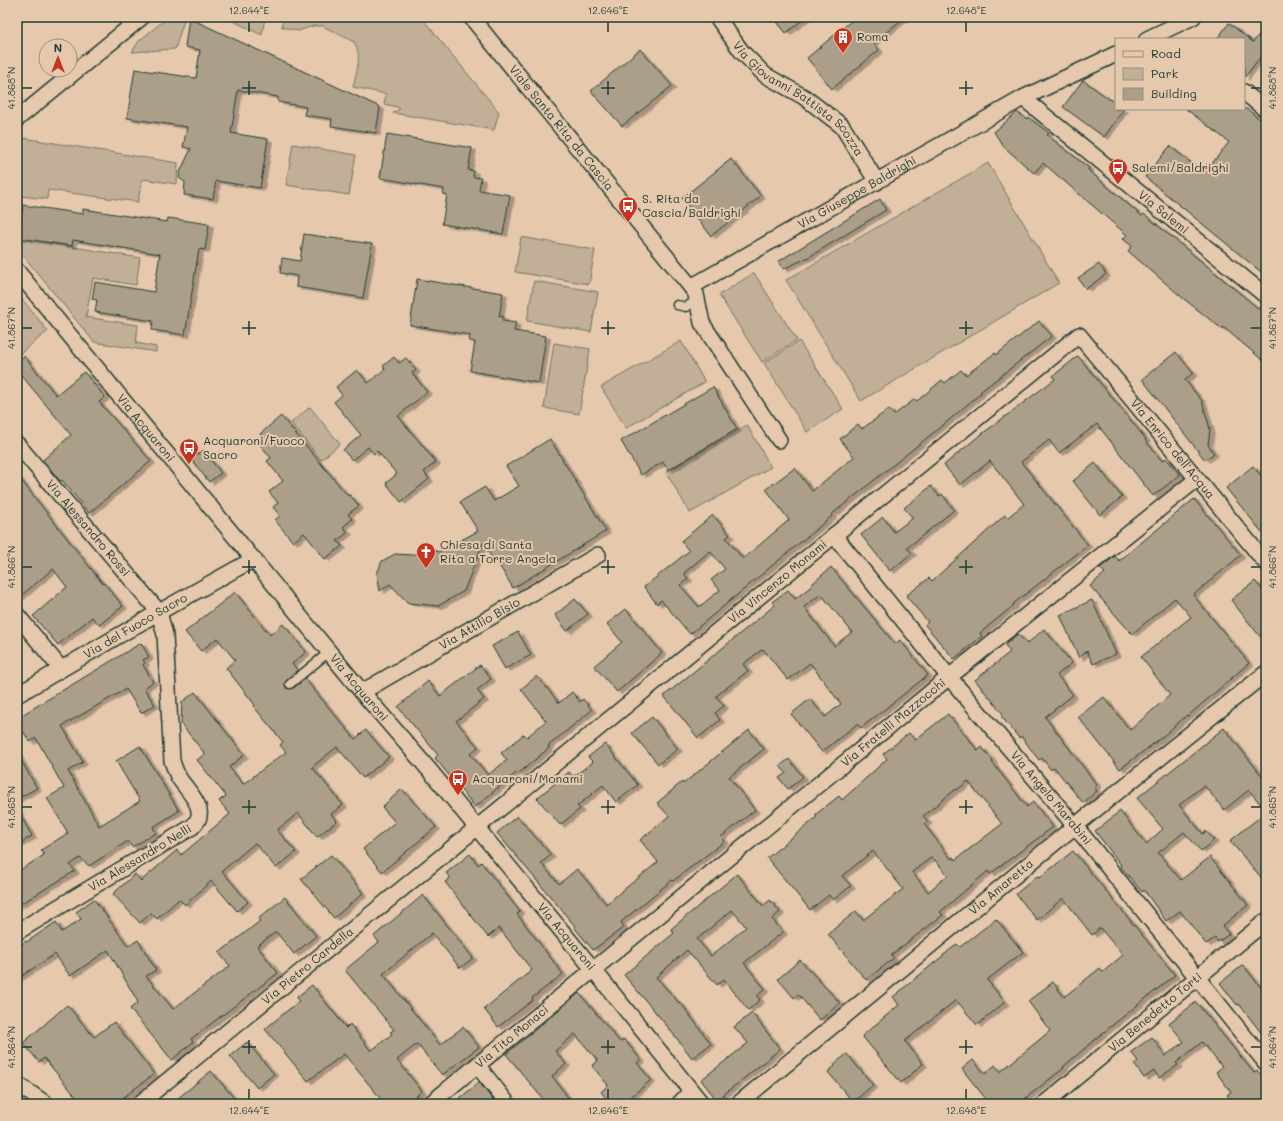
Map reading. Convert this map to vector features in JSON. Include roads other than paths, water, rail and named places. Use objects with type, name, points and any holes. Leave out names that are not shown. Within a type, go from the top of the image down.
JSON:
[{"type":"street","points":[[17,119],[142,17]]},
{"type":"street","name":"Viale Santa Rita da Cascia","points":[[471,17],[693,290],[702,323],[779,440]]},
{"type":"street","name":"Via Giovanni Battista Scozza","points":[[717,17],[742,52],[765,75],[804,97],[842,126],[877,182]]},
{"type":"street","points":[[1149,38],[1193,17]]},
{"type":"street","points":[[1168,29],[1179,38]]},
{"type":"street","name":"Via Giuseppe Baldrighi","points":[[693,290],[1023,98],[1115,54]]},
{"type":"street","points":[[1245,93],[1266,110]]},
{"type":"street","name":"Via Salemi","points":[[1023,98],[1266,296]]},
{"type":"street","name":"Via Acquaroni","points":[[17,271],[362,692],[593,969],[702,1104]]},
{"type":"street","name":"Via Enrico dell'Acqua","points":[[1079,335],[1266,563]]},
{"type":"street","name":"Via Vincenzo Monamì","points":[[477,829],[1079,335]]},
{"type":"street","name":"Via Alessandro Rossi","points":[[17,444],[159,612]]},
{"type":"street","name":"Via Fratelli Mazzocchi","points":[[593,969],[949,677],[1197,479]]},
{"type":"street","name":"Via Angelo Marabini","points":[[834,535],[949,677],[1075,826],[1266,1063]]},
{"type":"street","name":"Via Attilio Bisio","points":[[362,692],[598,555]]},
{"type":"street","name":"Via del Fuoco Sacro","points":[[17,695],[159,612],[254,559]]},
{"type":"street","name":"Via Alessandro Nelli","points":[[17,932],[197,822],[198,804],[179,778],[172,761],[165,635],[159,612]]},
{"type":"street","points":[[17,615],[61,670]]},
{"type":"street","name":"Via Amaretta","points":[[738,1104],[1075,826],[1266,673]]},
{"type":"street","name":"Via Pietro Cardella","points":[[139,1104],[477,829]]},
{"type":"street","name":"Via Benedetto Torti","points":[[1044,1104],[1266,921]]},
{"type":"street","name":"Via Tito Monaci","points":[[430,1104],[593,969]]},
{"type":"street","points":[[478,1065],[508,1104]]},
{"type":"street","points":[[17,1084],[46,1104]]},
{"type":"street","points":[[679,1104],[691,1092]]},
{"type":"lane","points":[[677,306],[686,307],[692,303],[693,290]]},
{"type":"lane","points":[[290,684],[329,652]]},
{"type":"place","name":"Roma","points":[[843,54]]},
{"type":"place","name":"Salemi/Baldrighi","points":[[1118,185]]},
{"type":"place","name":"S. Rita da Cascia/Baldrighi","points":[[628,223]]},
{"type":"place","name":"Acquaroni/Fuoco Sacro","points":[[189,465]]},
{"type":"place","name":"Chiesa di Santa Rita a Torre Angela","points":[[426,569]]},
{"type":"place","name":"Acquaroni/Monami","points":[[458,796]]}]
